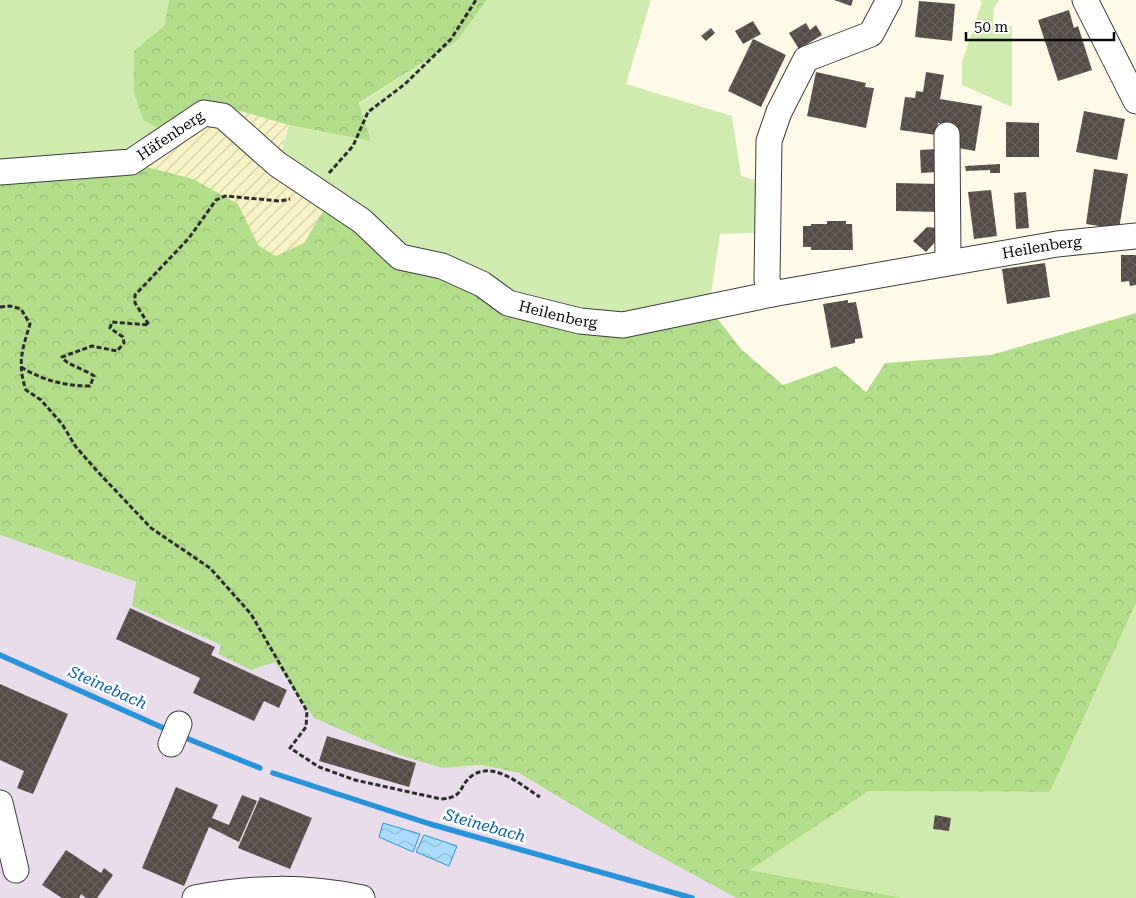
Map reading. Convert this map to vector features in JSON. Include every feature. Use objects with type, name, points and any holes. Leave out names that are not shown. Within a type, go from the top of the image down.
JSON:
[{"type":"street","points":[[772,294],[766,280],[769,140],[778,112],[806,59],[870,34],[889,0]]},
{"type":"street","points":[[1085,0],[1136,101]]},
{"type":"street","name":"Häfenberg","points":[[0,172],[131,162],[204,113],[224,116],[277,164],[317,189]]},
{"type":"street","points":[[947,135],[948,262]]},
{"type":"street","name":"Heilenberg","points":[[317,189],[362,221],[400,257],[442,266],[482,284],[508,303],[580,321],[623,325],[772,294],[948,262],[1057,244],[1136,236]]},
{"type":"street","points":[[0,803],[16,870]]},
{"type":"street","points":[[195,898],[220,893],[276,888],[326,891],[362,898]]},
{"type":"path","points":[[20,366],[32,374],[49,381],[90,386],[94,376],[83,368],[64,360],[62,357],[92,346],[118,351],[124,343],[123,337],[110,328],[112,322],[149,325],[135,303],[135,295],[189,238],[216,200],[225,196],[280,201],[317,189],[353,146],[368,112],[406,84],[451,39],[476,0]]},
{"type":"path","points":[[0,307],[10,306],[21,309],[30,324],[21,353],[20,366],[26,390],[41,400],[62,424],[76,447],[150,528],[210,568],[252,614],[306,711],[306,728],[290,748],[319,767],[355,780],[441,799],[452,798],[459,794],[473,775],[486,771],[504,774],[540,797]]},
{"type":"shaded area","points":[[219,105],[289,125],[279,160],[328,203],[304,243],[276,256],[258,245],[238,204],[138,165]]},
{"type":"shaded area","points":[[0,535],[136,582],[133,606],[221,645],[275,662],[314,718],[461,767],[481,765],[519,773],[632,841],[736,898],[0,898]]},
{"type":"green space","points":[[0,0],[169,0],[164,26],[134,52],[134,93],[143,120],[163,131],[138,165],[0,178]]},
{"type":"green space","points":[[169,0],[487,0],[457,41],[359,103],[371,141],[289,125],[219,105],[163,131],[143,120],[134,93],[134,51],[164,26]]},
{"type":"green space","points":[[487,0],[651,0],[626,84],[732,116],[741,176],[759,181],[760,233],[720,234],[710,302],[620,330],[442,271],[279,160],[289,125],[371,141],[359,104],[457,41]]},
{"type":"green space","points":[[980,0],[999,0],[994,8],[993,26],[1012,26],[1012,107],[962,85],[962,62],[982,2]]},
{"type":"green space","points":[[138,165],[193,179],[238,204],[258,245],[276,256],[304,243],[328,203],[516,312],[713,313],[742,350],[783,385],[836,366],[866,392],[885,363],[991,355],[1136,313],[1136,603],[1050,792],[869,791],[750,870],[904,898],[736,898],[632,841],[519,773],[481,765],[443,768],[402,756],[314,718],[275,662],[251,670],[218,654],[221,645],[132,606],[136,582],[0,535],[0,178]]},
{"type":"green space","points":[[1136,603],[1136,898],[904,898],[749,870],[869,791],[1050,792]]},
{"type":"water","points":[[383,823],[420,834],[413,852],[379,837]]},
{"type":"water","points":[[424,835],[457,846],[449,866],[416,852]]},
{"type":"building","points":[[834,0],[853,0],[851,6]]},
{"type":"building","points":[[919,1],[955,4],[952,41],[915,37]]},
{"type":"building","points":[[1069,10],[1074,28],[1078,26],[1092,70],[1058,81],[1038,20]]},
{"type":"building","points":[[753,21],[761,34],[743,44],[735,31]]},
{"type":"building","points":[[806,23],[810,30],[816,25],[822,35],[799,49],[789,33]]},
{"type":"building","points":[[711,28],[715,33],[706,41],[701,36]]},
{"type":"building","points":[[753,39],[786,55],[761,107],[728,91]]},
{"type":"building","points":[[816,72],[866,83],[865,87],[874,88],[866,128],[807,116]]},
{"type":"building","points":[[926,72],[944,75],[940,99],[982,106],[975,151],[953,147],[956,125],[938,123],[936,135],[900,130],[905,97],[915,98],[916,91],[923,92]]},
{"type":"building","points":[[1084,111],[1125,119],[1117,160],[1076,152]]},
{"type":"building","points":[[1006,122],[1039,123],[1039,157],[1006,157]]},
{"type":"building","points":[[936,149],[937,172],[921,173],[920,150]]},
{"type":"building","points":[[1000,164],[1000,173],[990,173],[990,170],[966,171],[965,166]]},
{"type":"building","points":[[1094,169],[1128,174],[1119,229],[1086,224]]},
{"type":"building","points":[[896,183],[940,184],[940,212],[896,211]]},
{"type":"building","points":[[991,190],[997,236],[974,239],[968,192]]},
{"type":"building","points":[[1026,192],[1029,228],[1016,229],[1014,193]]},
{"type":"building","points":[[827,221],[846,221],[846,224],[852,224],[853,250],[811,250],[811,247],[803,247],[803,226],[827,224]]},
{"type":"building","points":[[927,227],[937,228],[936,241],[926,252],[913,241]]},
{"type":"building","points":[[1121,255],[1136,255],[1136,285],[1130,286],[1129,281],[1121,282]]},
{"type":"building","points":[[1045,263],[1050,297],[1007,304],[1002,269]]},
{"type":"building","points":[[848,300],[848,303],[856,302],[863,338],[855,339],[855,343],[831,348],[823,304]]},
{"type":"building","points":[[130,608],[215,647],[211,655],[287,690],[279,708],[264,701],[254,721],[193,693],[200,678],[116,639]]},
{"type":"building","points":[[0,684],[68,714],[33,794],[17,788],[24,771],[0,760]]},
{"type":"building","points":[[327,736],[416,763],[409,787],[319,761]]},
{"type":"building","points":[[176,787],[218,805],[212,818],[229,825],[242,795],[257,801],[239,842],[209,827],[184,886],[142,868]]},
{"type":"building","points":[[260,797],[312,818],[290,869],[238,848]]},
{"type":"building","points":[[935,815],[951,818],[949,831],[933,829]]},
{"type":"building","points":[[66,850],[101,873],[104,868],[113,875],[97,898],[86,898],[81,894],[79,898],[62,898],[42,885]]},
{"type":"waterway","name":"Steinebach","points":[[0,655],[170,731]]},
{"type":"waterway","name":"Steinebach","points":[[181,736],[260,768]]},
{"type":"waterway","name":"Steinebach","points":[[273,773],[430,824],[692,898]]}]
